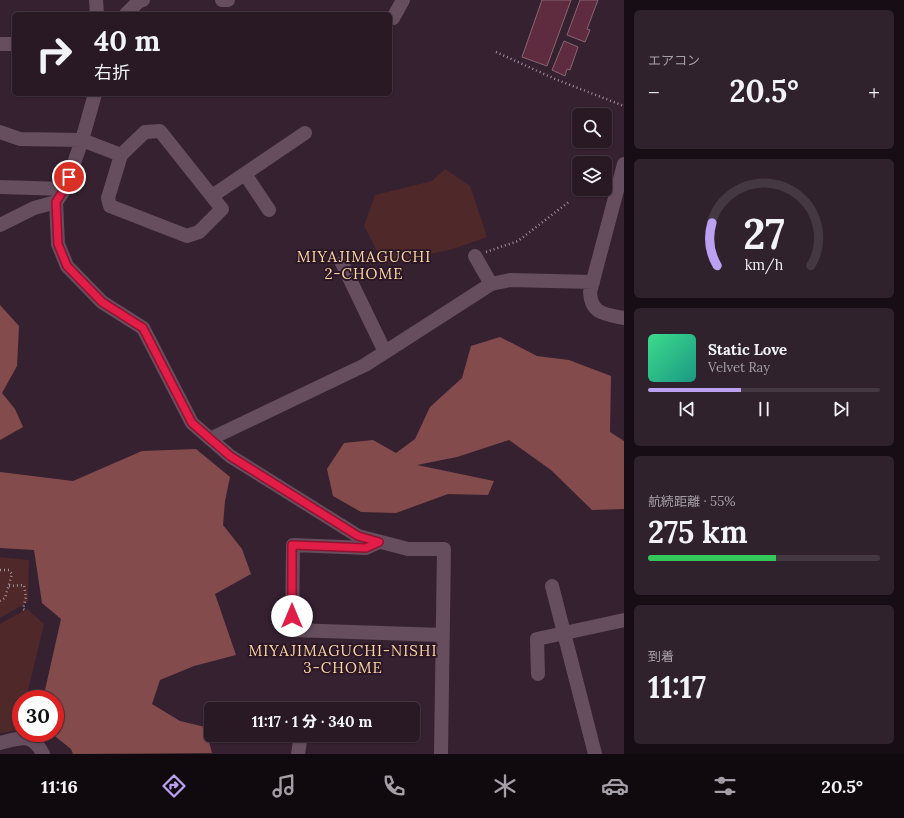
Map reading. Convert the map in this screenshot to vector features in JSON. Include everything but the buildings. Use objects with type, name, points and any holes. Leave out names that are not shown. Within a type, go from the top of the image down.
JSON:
[{"type":"street","points":[[96,0],[97,12]]},
{"type":"street","points":[[128,12],[138,2],[143,0]]},
{"type":"street","points":[[222,0],[228,0]]},
{"type":"street","points":[[393,18],[403,0]]},
{"type":"street","points":[[0,44],[12,44]]},
{"type":"street","points":[[94,96],[82,140],[64,189],[56,202],[58,244],[67,266],[102,302],[143,328],[192,423],[230,456],[358,536],[408,549],[444,549],[441,754]]},
{"type":"street","points":[[160,131],[222,209],[199,232],[187,236],[110,206],[108,198],[122,155],[144,132],[160,131]]},
{"type":"street","points":[[0,132],[20,139],[82,140],[122,155]]},
{"type":"street","points":[[212,196],[305,133]]},
{"type":"street","points":[[624,164],[593,282],[590,301],[596,310],[604,314],[624,318]]},
{"type":"street","points":[[245,174],[269,210]]},
{"type":"street","points":[[0,187],[64,189]]},
{"type":"street","points":[[0,225],[34,208],[56,202]]},
{"type":"street","points":[[475,256],[492,284]]},
{"type":"street","points":[[342,263],[385,352]]},
{"type":"street","points":[[210,439],[364,365],[492,284],[510,280],[593,282]]},
{"type":"street","points":[[379,542],[366,548],[292,545],[292,630],[442,635]]},
{"type":"street","points":[[552,586],[595,754]]},
{"type":"street","points":[[538,674],[537,639],[624,620]]},
{"type":"street","points":[[0,743],[29,738],[35,741],[43,754]]},
{"type":"street","points":[[298,754],[300,742]]},
{"type":"path","points":[[496,52],[555,79],[624,106]]},
{"type":"path","points":[[475,256],[518,241],[570,201]]},
{"type":"path","points":[[0,570],[9,570],[12,574],[6,598],[0,601]]},
{"type":"path","points":[[9,586],[24,585],[26,597],[23,609],[25,610]]},
{"type":"shaded area","points":[[445,169],[470,186],[487,237],[453,249],[384,264],[364,226],[375,195],[432,181]]},
{"type":"shaded area","points":[[0,305],[19,326],[17,366],[2,393],[15,409],[23,427],[0,440]]},
{"type":"shaded area","points":[[500,337],[537,356],[569,360],[611,376],[610,432],[624,441],[624,509],[592,510],[551,470],[509,440],[457,457],[417,465],[494,481],[488,495],[448,494],[396,513],[361,512],[333,496],[327,469],[344,443],[373,440],[396,453],[415,439],[430,407],[462,378],[471,346]]},
{"type":"shaded area","points":[[196,449],[230,477],[225,501],[223,525],[242,549],[251,574],[215,594],[236,655],[194,666],[160,680],[152,704],[180,721],[204,727],[204,742],[209,742],[212,753],[73,754],[71,749],[62,742],[64,742],[64,690],[45,690],[61,619],[42,603],[34,550],[0,548],[0,472],[73,481],[142,451]]},
{"type":"shaded area","points":[[0,557],[29,560],[28,602],[0,618]]},
{"type":"shaded area","points":[[27,609],[44,624],[28,690],[12,690],[12,731],[0,733],[0,624]]},
{"type":"district","name":"MIYAJIMAGUCHI 2-CHOME","points":[[364,266]]},
{"type":"district","name":"MIYAJIMAGUCHI-NISHI 3-CHOME","points":[[343,660]]},
{"type":"route","points":[[69,177],[56,202],[58,244],[67,266],[102,302],[143,328],[192,423],[230,456],[358,536],[379,542],[366,548],[292,545],[292,616]]}]
